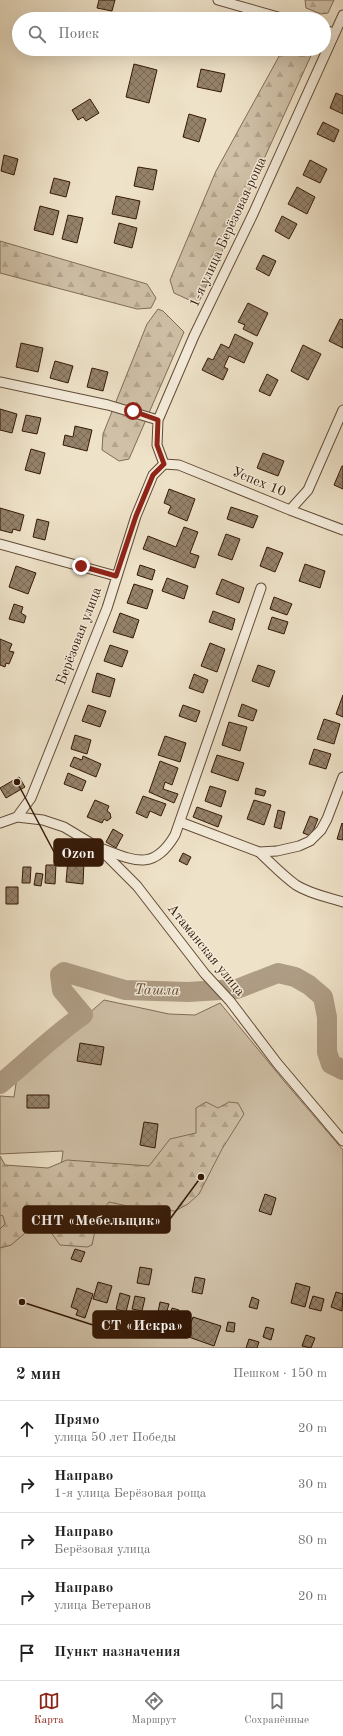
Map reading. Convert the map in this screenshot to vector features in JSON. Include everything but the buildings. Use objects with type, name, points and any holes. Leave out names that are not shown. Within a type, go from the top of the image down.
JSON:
[{"type":"street","points":[[218,0],[261,12]]},
{"type":"street","name":"1-я улица Берёзовая роща","points":[[331,42],[343,15]]},
{"type":"street","points":[[331,32],[335,33]]},
{"type":"street","name":"1-я улица Берёзовая роща","points":[[164,464],[157,445],[158,420],[194,336],[253,214],[325,56]]},
{"type":"street","points":[[0,382],[108,405],[158,420]]},
{"type":"street","points":[[290,510],[308,490],[343,410]]},
{"type":"street","name":"Успех 10","points":[[164,464],[179,465],[343,530]]},
{"type":"street","name":"Берёзовая улица","points":[[18,817],[34,791],[107,608],[136,516],[153,475],[164,464]]},
{"type":"street","points":[[0,544],[116,576]]},
{"type":"street","points":[[100,848],[124,857],[141,861],[156,857],[168,848],[175,836],[261,588]]},
{"type":"street","points":[[180,822],[259,852],[277,852],[299,846],[310,841],[321,830],[327,819],[343,777]]},
{"type":"street","points":[[0,823],[18,817]]},
{"type":"street","name":"Атаманская улица","points":[[18,817],[43,820],[64,827],[100,848],[137,886],[205,974],[230,1001],[277,1063],[343,1141]]},
{"type":"street","points":[[259,852],[297,885],[315,894],[343,902]]},
{"type":"green space","points":[[305,0],[334,0],[328,12],[316,12],[306,8]]},
{"type":"green space","points":[[279,56],[311,56],[198,304],[174,293],[170,280],[216,171]]},
{"type":"green space","points":[[0,241],[147,284],[156,298],[151,308],[137,309],[0,273]]},
{"type":"green space","points":[[158,309],[163,311],[184,332],[129,459],[119,461],[102,450],[103,434],[147,324]]},
{"type":"green space","points":[[104,1000],[169,1014],[195,1015],[220,1003],[343,1150],[343,1348],[0,1348],[0,1200],[57,1200],[63,1151],[0,1154],[0,1096],[14,1097],[17,1077]]},
{"type":"green space","points":[[206,1102],[218,1108],[229,1102],[238,1103],[244,1114],[222,1149],[199,1194],[188,1204],[175,1211],[141,1209],[109,1202],[98,1216],[92,1245],[87,1247],[60,1245],[50,1231],[31,1228],[11,1245],[0,1248],[0,1229],[5,1224],[3,1216],[0,1215],[0,1156],[5,1165],[48,1168],[67,1160],[149,1166],[170,1139],[196,1133],[196,1108]]},
{"type":"waterway","name":"Ташла","points":[[0,1084],[51,1040],[83,1015],[62,990],[60,975],[64,972],[125,990],[188,992],[237,989],[278,973],[295,977],[309,985],[323,997],[327,1017],[327,1052],[331,1064],[343,1070]]},
{"type":"place","name":"Ozon","points":[[17,782]]},
{"type":"place","name":"СНТ «Мебельщик»","points":[[201,1177]]},
{"type":"place","name":"СТ «Искра»","points":[[22,1302]]},
{"type":"route","points":[[81,566],[116,576],[136,516],[153,475],[164,464],[157,445],[158,420],[133,411]]}]
